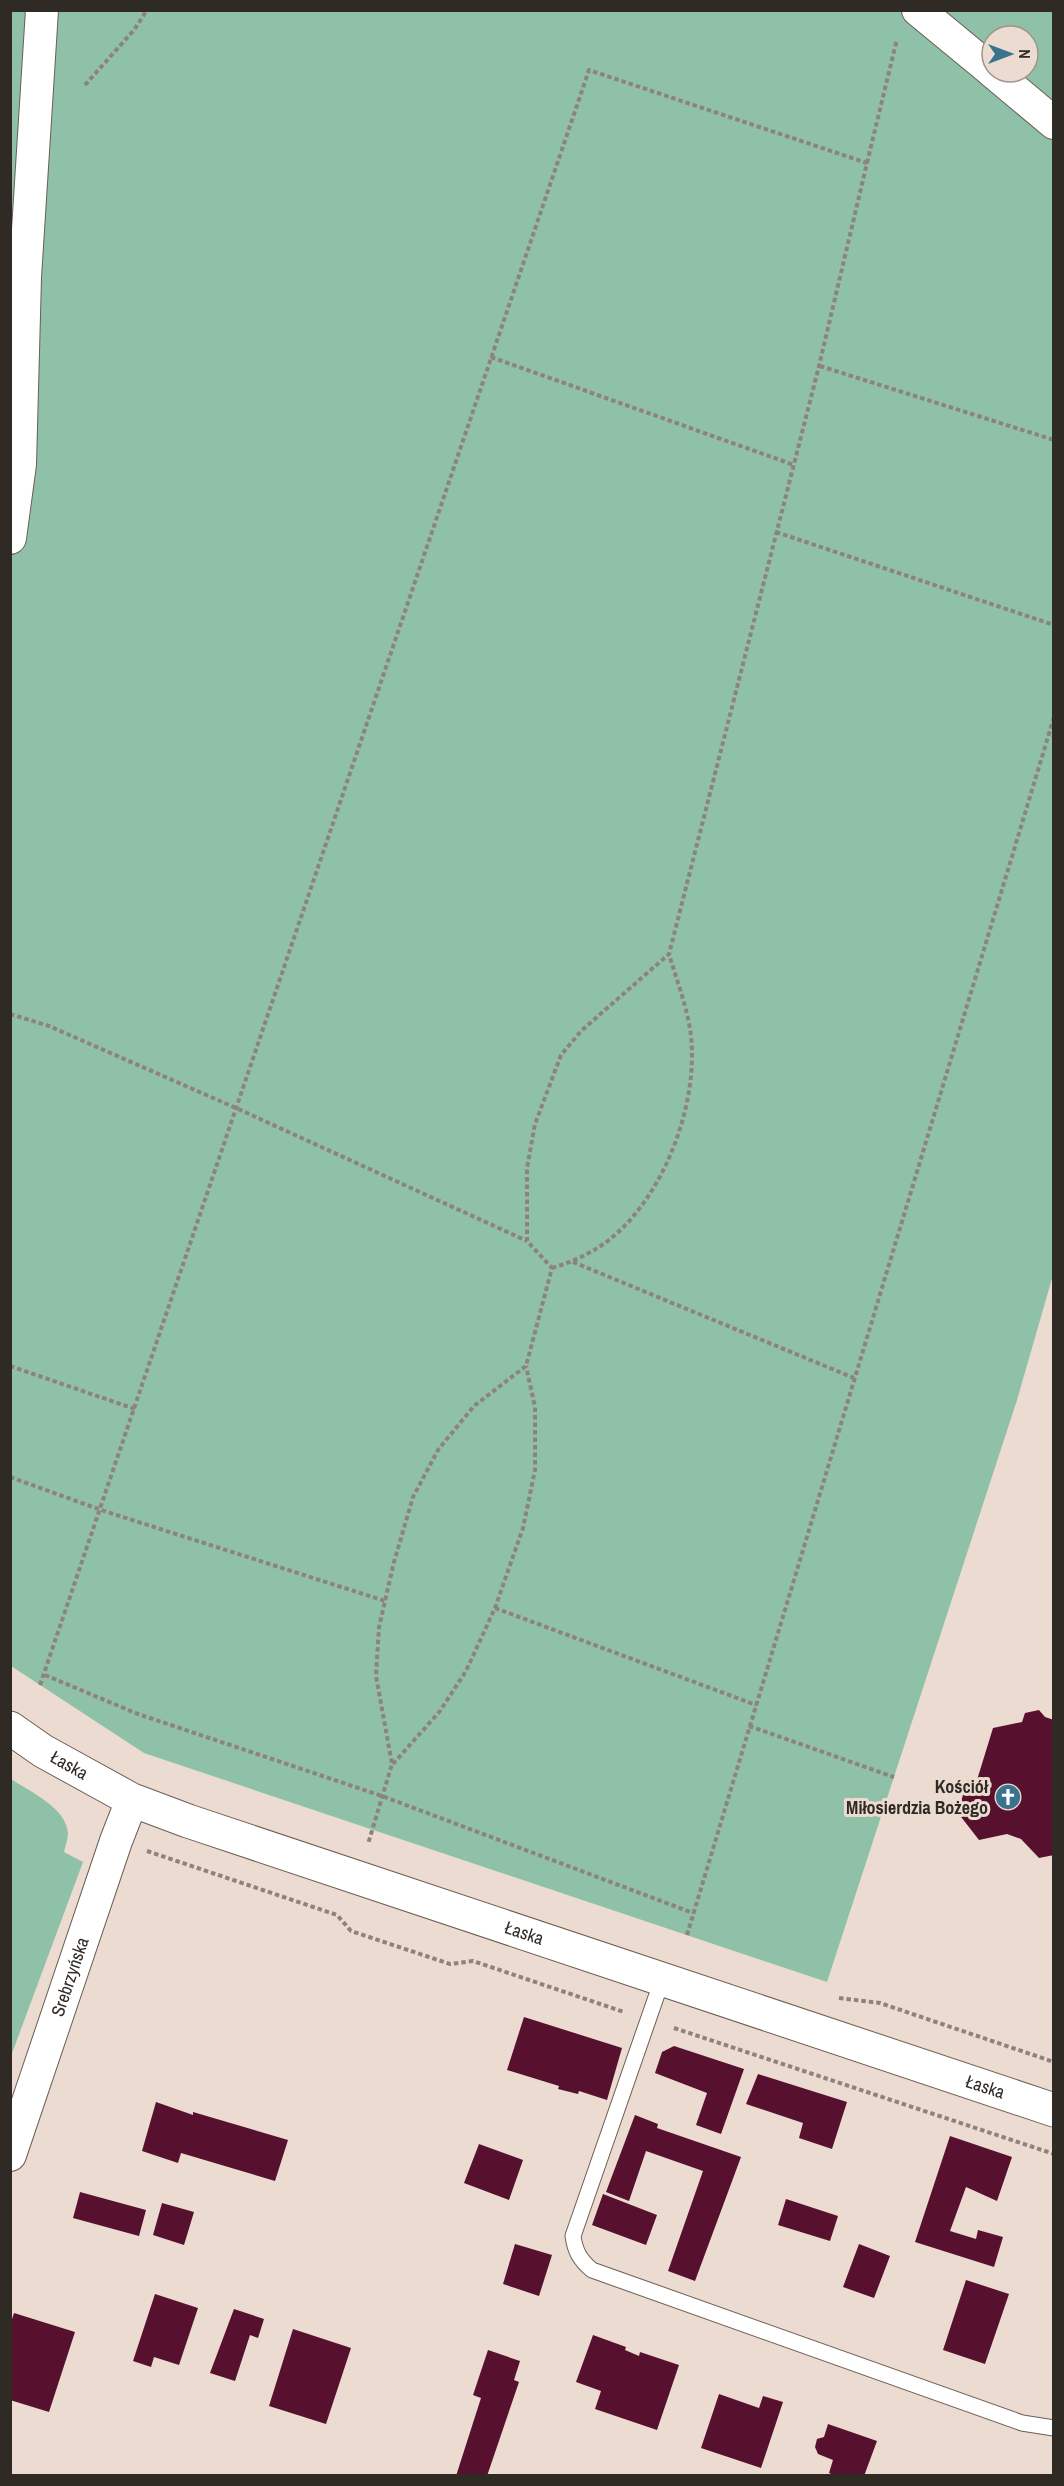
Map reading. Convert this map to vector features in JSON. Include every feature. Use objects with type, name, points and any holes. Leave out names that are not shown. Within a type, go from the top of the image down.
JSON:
[{"type":"main road","name":"Łaska","points":[[10,1728],[43,1751],[132,1800],[188,1821],[1053,2110]]},
{"type":"street","points":[[10,538],[20,464],[26,277],[42,10]]},
{"type":"street","points":[[918,10],[980,62]]},
{"type":"street","points":[[1006,84],[1053,123]]},
{"type":"street","name":"Srebrzyńska","points":[[10,2155],[116,1841],[132,1800]]},
{"type":"lane","points":[[662,1980],[573,2235],[579,2257],[585,2264],[592,2270],[1022,2423],[1053,2428]]},
{"type":"path","points":[[85,85],[134,30],[147,10]]},
{"type":"path","points":[[552,1268],[573,1262],[609,1240],[644,1204],[667,1163],[687,1109],[692,1068],[690,1029],[669,954],[819,366],[898,37]]},
{"type":"path","points":[[40,1685],[589,70],[867,163]]},
{"type":"path","points":[[491,357],[794,465]]},
{"type":"path","points":[[819,366],[1053,440]]},
{"type":"path","points":[[776,532],[1053,625]]},
{"type":"path","points":[[687,1935],[1053,717]]},
{"type":"path","points":[[526,1241],[526,1168],[534,1124],[561,1054],[580,1030],[669,954]]},
{"type":"path","points":[[10,1014],[50,1026],[236,1108],[526,1241],[552,1268]]},
{"type":"path","points":[[573,1262],[854,1378]]},
{"type":"path","points":[[367,1847],[392,1764],[440,1711],[466,1671],[495,1608],[524,1528],[534,1470],[534,1407],[526,1366],[552,1268]]},
{"type":"path","points":[[10,1365],[135,1409]]},
{"type":"path","points":[[392,1764],[376,1676],[379,1628],[394,1562],[413,1497],[438,1450],[474,1406],[526,1366]]},
{"type":"path","points":[[10,1477],[101,1510],[385,1601]]},
{"type":"path","points":[[495,1608],[756,1705]]},
{"type":"path","points":[[45,1675],[138,1714],[382,1796],[693,1913]]},
{"type":"path","points":[[749,1726],[894,1777]]},
{"type":"path","points":[[116,1841],[337,1915],[351,1930],[450,1964],[473,1961],[1053,2154]]},
{"type":"green space","points":[[10,11],[1053,11],[1053,1275],[1017,1400],[827,1982],[144,1753],[11,1666]]},
{"type":"green space","points":[[11,1779],[46,1801],[61,1815],[68,1833],[64,1852],[83,1862],[11,2056]]},
{"type":"building","name":"Kościół Miłosierdzia Bożego","points":[[1039,1710],[1045,1717],[1054,1720],[1054,1855],[1039,1858],[1021,1839],[1007,1834],[979,1840],[958,1813],[967,1780],[977,1780],[993,1728],[1022,1722],[1025,1713]]},
{"type":"building","points":[[524,2017],[622,2048],[607,2100],[579,2091],[578,2094],[558,2089],[559,2086],[507,2070]]},
{"type":"building","points":[[674,2046],[744,2069],[721,2134],[696,2125],[707,2093],[655,2073],[662,2052]]},
{"type":"building","points":[[758,2074],[847,2102],[832,2149],[799,2138],[803,2123],[746,2104]]},
{"type":"building","points":[[156,2102],[193,2115],[193,2112],[288,2140],[275,2181],[181,2153],[178,2163],[142,2151]]},
{"type":"building","points":[[635,2115],[658,2124],[657,2128],[741,2157],[695,2281],[668,2271],[703,2171],[646,2151],[629,2201],[606,2192]]},
{"type":"building","points":[[950,2136],[1012,2157],[997,2201],[966,2187],[950,2231],[976,2239],[978,2230],[1003,2237],[994,2267],[915,2242]]},
{"type":"building","points":[[479,2144],[523,2160],[509,2200],[464,2183]]},
{"type":"building","points":[[80,2192],[146,2210],[139,2236],[73,2218]]},
{"type":"building","points":[[603,2194],[657,2215],[646,2245],[592,2225]]},
{"type":"building","points":[[786,2199],[838,2216],[830,2241],[778,2225]]},
{"type":"building","points":[[162,2203],[194,2212],[184,2245],[153,2235]]},
{"type":"building","points":[[515,2244],[552,2255],[539,2296],[503,2284]]},
{"type":"building","points":[[859,2244],[890,2256],[874,2298],[843,2287]]},
{"type":"building","points":[[966,2280],[1009,2294],[985,2364],[943,2350]]},
{"type":"building","points":[[155,2294],[198,2308],[179,2365],[154,2357],[151,2367],[133,2361]]},
{"type":"building","points":[[234,2309],[264,2319],[258,2338],[250,2335],[235,2381],[210,2373]]},
{"type":"building","points":[[14,2313],[75,2332],[49,2412],[10,2400],[10,2325]]},
{"type":"building","points":[[293,2329],[351,2348],[326,2424],[269,2406]]},
{"type":"building","points":[[593,2335],[626,2347],[625,2350],[639,2356],[640,2352],[679,2365],[657,2430],[595,2409],[601,2391],[576,2382]]},
{"type":"building","points":[[488,2350],[520,2361],[514,2380],[519,2382],[487,2476],[456,2476],[481,2398],[473,2395]]},
{"type":"building","points":[[719,2394],[759,2408],[763,2396],[783,2402],[761,2468],[701,2448]]},
{"type":"building","points":[[828,2424],[877,2441],[864,2476],[836,2476],[829,2473],[833,2460],[818,2454],[815,2447],[817,2439],[824,2437]]},
{"type":"place","name":"Kościół Miłosierdzia Bożego","points":[[1008,1797]]}]
